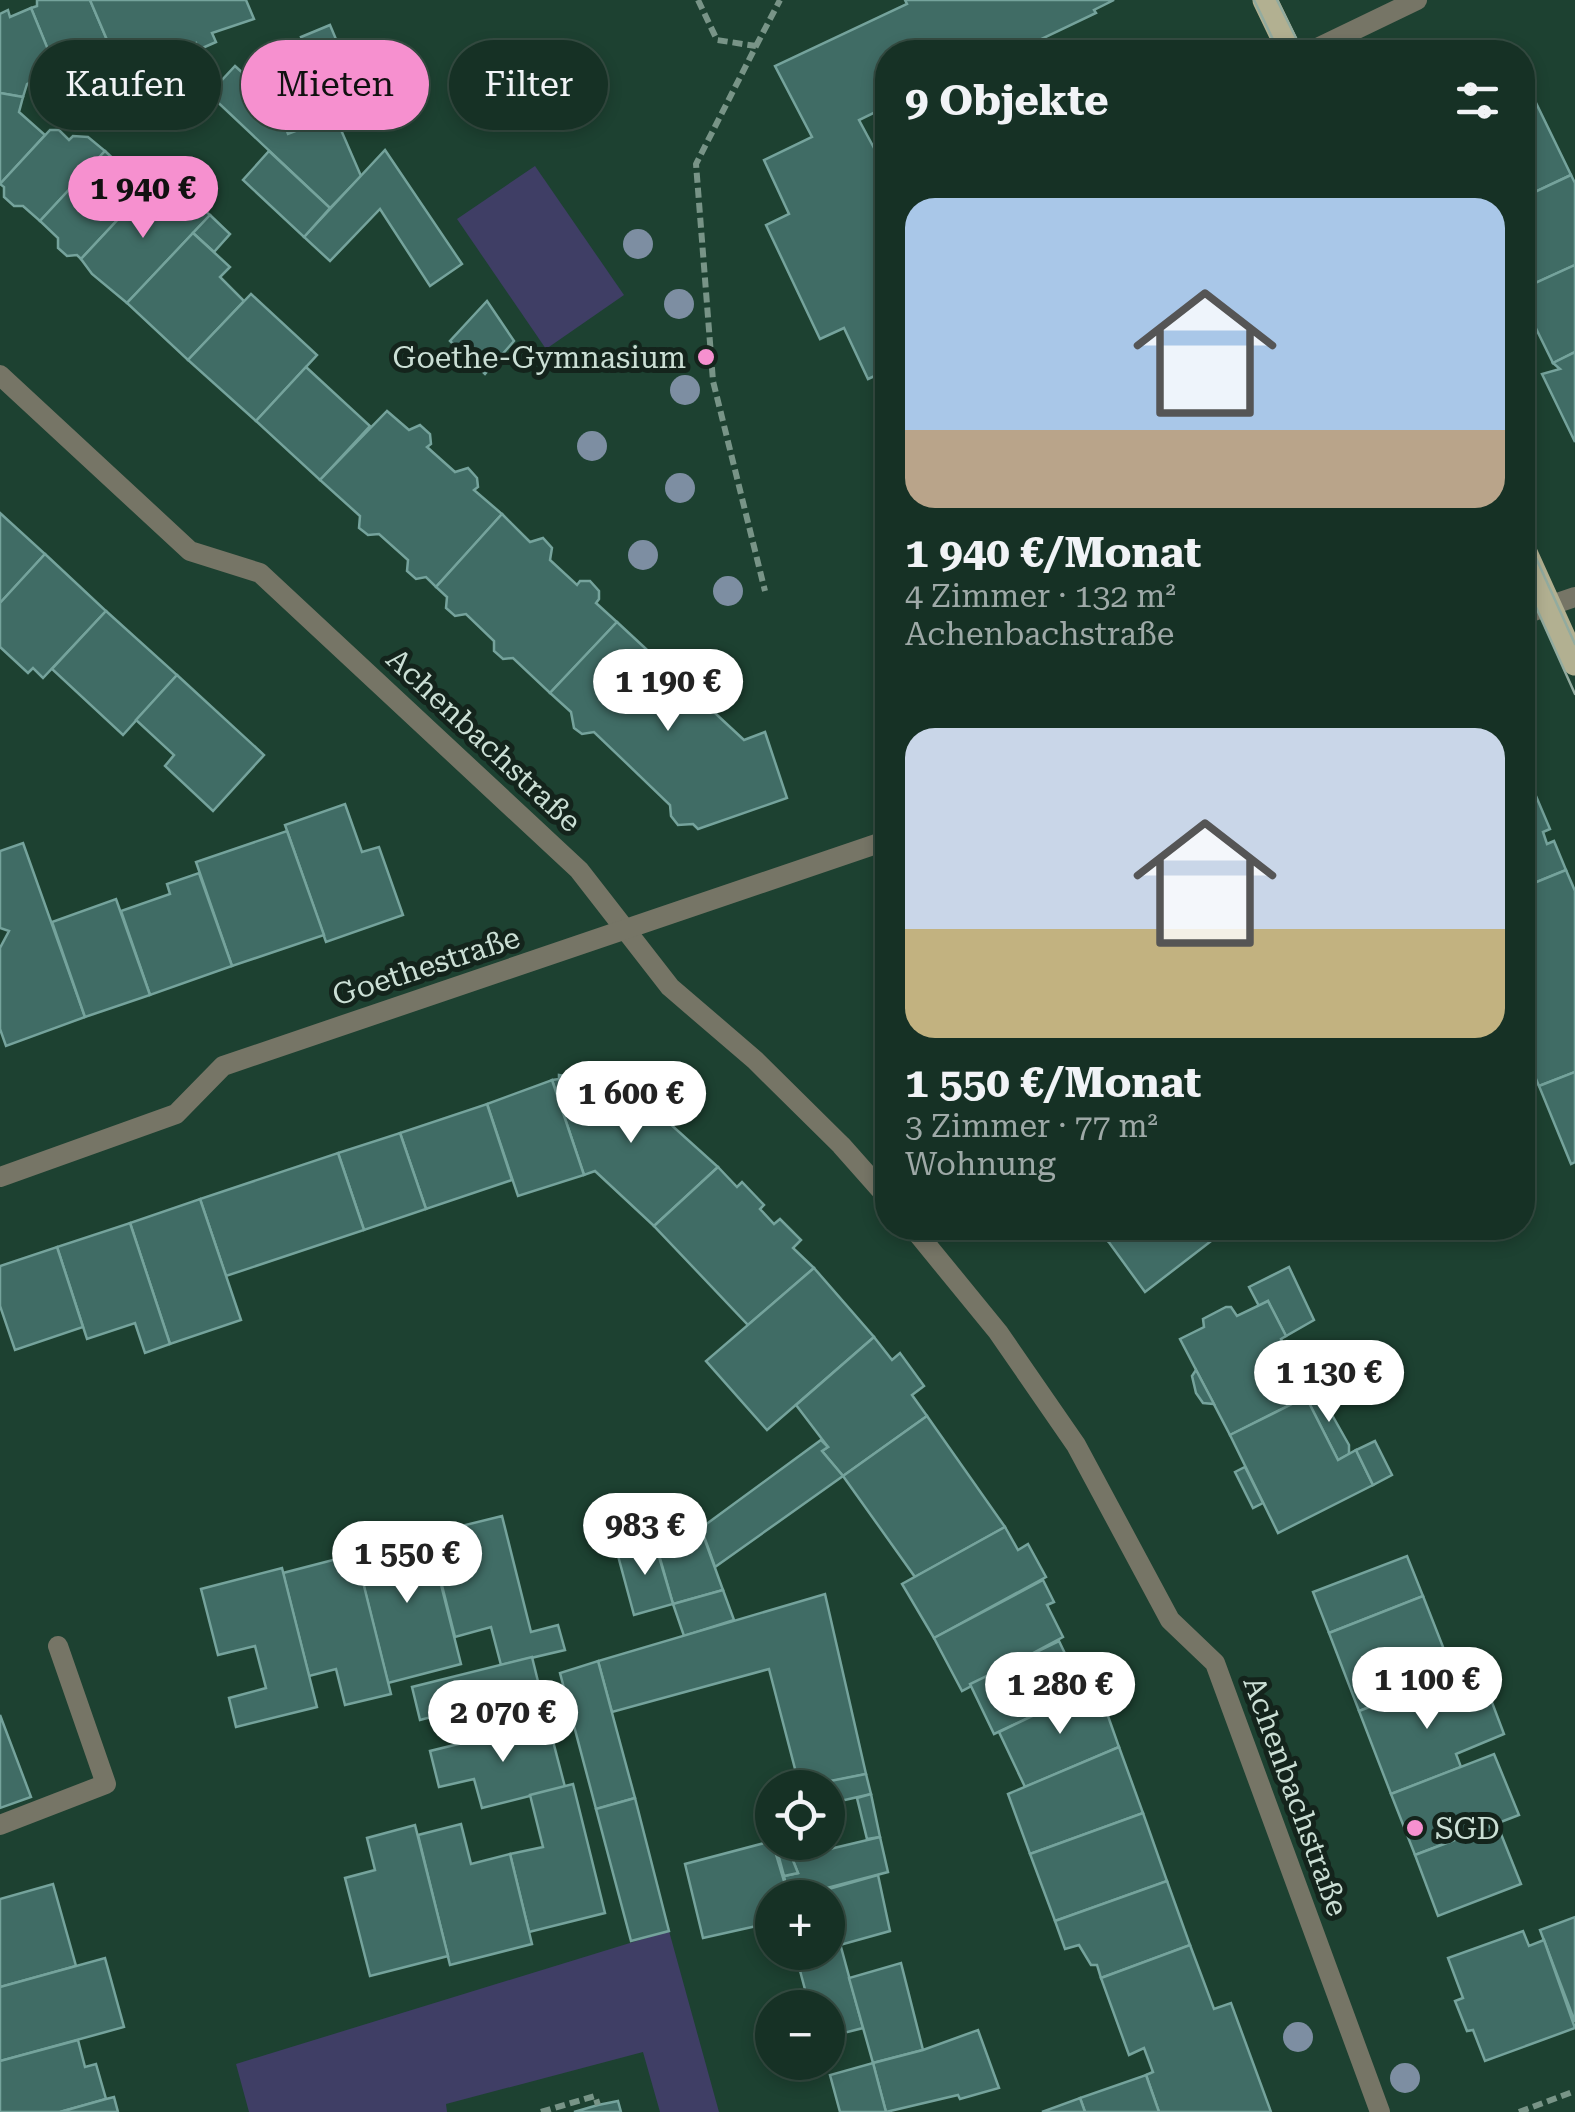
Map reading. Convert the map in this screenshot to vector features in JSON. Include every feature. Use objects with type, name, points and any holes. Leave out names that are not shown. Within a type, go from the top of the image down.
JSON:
[{"type":"main road","points":[[1265,0],[1284,40]]},
{"type":"main road","points":[[1535,564],[1562,600],[1575,664]]},
{"type":"street","points":[[1334,40],[1417,0]]},
{"type":"street","name":"Achenbachstraße","points":[[0,375],[190,552],[260,573],[579,870],[670,987],[767,1072],[875,1183]]},
{"type":"street","points":[[1535,610],[1562,600]]},
{"type":"street","name":"Goethestraße","points":[[0,1178],[176,1114],[222,1066],[875,845]]},
{"type":"street","name":"Achenbachstraße","points":[[923,1240],[998,1332],[1076,1445],[1170,1620],[1215,1663],[1380,2112]]},
{"type":"street","points":[[0,1826],[106,1784],[58,1646]]},
{"type":"path","points":[[698,0],[717,40],[756,46]]},
{"type":"path","points":[[765,592],[714,381],[696,164],[780,0]]},
{"type":"path","points":[[1520,2112],[1575,2091]]},
{"type":"path","points":[[541,2112],[595,2096],[598,2105]]},
{"type":"shaded area","points":[[535,166],[624,295],[546,349],[457,219]]},
{"type":"shaded area","points":[[669,1931],[719,2112],[660,2112],[643,2052],[446,2104],[447,2112],[249,2112],[236,2064]]},
{"type":"building","points":[[37,0],[90,0],[107,40],[44,40],[31,8],[37,6]]},
{"type":"building","points":[[90,0],[246,0],[254,19],[212,33],[215,40],[107,40]]},
{"type":"building","points":[[905,0],[1114,0],[1039,40],[875,40],[875,112],[859,120],[875,150],[875,376],[868,379],[844,328],[820,339],[766,225],[789,214],[764,160],[812,137],[775,66],[907,4]]},
{"type":"building","points":[[31,8],[44,40],[30,40],[30,82],[23,97],[0,93],[0,14],[8,10],[10,17]]},
{"type":"building","points":[[330,25],[336,40],[302,40],[301,37]]},
{"type":"building","points":[[235,66],[241,71],[241,124],[221,105],[221,81]]},
{"type":"building","points":[[0,93],[23,97],[19,112],[30,122],[30,130],[45,135],[0,184]]},
{"type":"building","points":[[1535,101],[1571,175],[1535,192]]},
{"type":"building","points":[[50,130],[59,130],[69,140],[73,136],[88,137],[105,151],[40,221],[23,206],[14,206],[4,197],[0,184]]},
{"type":"building","points":[[247,130],[287,130],[288,134],[298,130],[341,130],[361,176],[330,208]]},
{"type":"building","points":[[385,150],[462,264],[430,286],[380,209],[330,261],[304,237]]},
{"type":"building","points":[[105,151],[123,168],[128,163],[151,184],[81,259],[77,255],[67,256],[58,248],[58,238],[40,221]]},
{"type":"building","points":[[269,151],[330,208],[304,237],[243,180]]},
{"type":"building","points":[[1571,175],[1575,183],[1575,265],[1535,283],[1535,192]]},
{"type":"building","points":[[151,184],[175,204],[185,194],[210,215],[127,303],[92,274],[81,259]]},
{"type":"building","points":[[210,215],[230,234],[214,252],[193,233]]},
{"type":"building","points":[[193,233],[230,267],[220,277],[244,301],[188,360],[127,303]]},
{"type":"building","points":[[1575,265],[1575,352],[1553,363],[1535,326],[1535,283]]},
{"type":"building","points":[[251,294],[317,355],[256,421],[188,360]]},
{"type":"building","points":[[487,301],[514,341],[485,374],[450,341]]},
{"type":"building","points":[[1575,352],[1575,442],[1542,374],[1560,369],[1553,363]]},
{"type":"building","points":[[306,367],[370,426],[320,480],[256,421]]},
{"type":"building","points":[[387,411],[409,430],[420,425],[430,434],[431,444],[427,447],[455,472],[468,468],[477,478],[478,487],[474,490],[502,514],[436,587],[426,577],[416,579],[407,571],[408,560],[379,534],[368,535],[359,528],[360,516],[320,480]]},
{"type":"building","points":[[0,513],[45,554],[0,603]]},
{"type":"building","points":[[502,514],[530,542],[543,538],[552,548],[550,560],[577,585],[590,581],[599,591],[596,603],[617,622],[550,693],[513,658],[503,659],[494,651],[494,641],[466,614],[455,616],[446,608],[447,597],[436,587]]},
{"type":"building","points":[[45,554],[106,611],[43,678],[33,668],[28,673],[0,647],[0,603]]},
{"type":"building","points":[[106,611],[177,675],[123,735],[52,669]]},
{"type":"building","points":[[617,622],[744,740],[765,732],[787,798],[698,829],[693,824],[678,825],[671,816],[670,805],[594,732],[582,734],[574,728],[571,712],[550,693]]},
{"type":"building","points":[[177,675],[264,755],[213,811],[165,766],[174,755],[136,720]]},
{"type":"building","points":[[1535,794],[1550,829],[1543,832],[1547,844],[1554,841],[1566,870],[1535,883]]},
{"type":"building","points":[[345,804],[362,852],[379,847],[403,915],[326,942],[285,825]]},
{"type":"building","points":[[287,831],[324,935],[232,966],[196,862]]},
{"type":"building","points":[[23,843],[85,1017],[6,1046],[0,1029],[0,948],[9,931],[0,928],[0,851]]},
{"type":"building","points":[[1566,870],[1575,891],[1575,1072],[1539,1086],[1535,1077],[1535,883]]},
{"type":"building","points":[[199,873],[232,966],[150,995],[121,911],[170,894],[167,884]]},
{"type":"building","points":[[116,899],[150,995],[85,1017],[52,922]]},
{"type":"building","points":[[1575,1072],[1575,1162],[1571,1164],[1539,1086]]},
{"type":"building","points":[[559,1075],[627,1085],[718,1167],[654,1226],[595,1171],[584,1175],[552,1080],[559,1079]]},
{"type":"building","points":[[552,1080],[584,1175],[518,1196],[487,1104]]},
{"type":"building","points":[[487,1104],[512,1180],[426,1209],[400,1133]]},
{"type":"building","points":[[400,1133],[426,1209],[364,1230],[338,1153]]},
{"type":"building","points":[[338,1153],[364,1230],[226,1276],[200,1199]]},
{"type":"building","points":[[718,1167],[737,1187],[742,1182],[764,1205],[760,1209],[774,1224],[780,1219],[801,1240],[793,1248],[814,1268],[748,1325],[654,1226]]},
{"type":"building","points":[[200,1199],[241,1320],[170,1344],[130,1223]]},
{"type":"building","points":[[130,1223],[170,1344],[145,1353],[135,1323],[87,1339],[57,1247]]},
{"type":"building","points":[[1109,1240],[1212,1240],[1145,1292]]},
{"type":"building","points":[[57,1247],[83,1327],[15,1350],[0,1306],[0,1266]]},
{"type":"building","points":[[1289,1267],[1314,1320],[1286,1336],[1268,1301],[1259,1306],[1249,1287]]},
{"type":"building","points":[[814,1268],[874,1337],[767,1430],[706,1361]]},
{"type":"building","points":[[1268,1301],[1286,1336],[1281,1339],[1290,1359],[1307,1363],[1320,1390],[1230,1435],[1180,1339],[1204,1327],[1203,1319],[1226,1307],[1231,1307],[1237,1316]]},
{"type":"building","points":[[874,1337],[892,1360],[900,1353],[924,1386],[912,1395],[927,1416],[843,1476],[822,1451],[828,1447],[796,1405]]},
{"type":"building","points":[[1345,1346],[1360,1368],[1320,1390],[1307,1363]]},
{"type":"building","points":[[1196,1370],[1214,1404],[1203,1403],[1196,1393],[1192,1376]]},
{"type":"building","points":[[1318,1390],[1349,1445],[1349,1454],[1338,1460],[1306,1397]]},
{"type":"building","points":[[1306,1397],[1338,1460],[1356,1450],[1373,1485],[1278,1533],[1230,1435]]},
{"type":"building","points":[[927,1416],[1005,1527],[915,1577],[843,1476]]},
{"type":"building","points":[[821,1440],[828,1447],[822,1451],[843,1476],[715,1567],[701,1528]]},
{"type":"building","points":[[1375,1441],[1392,1475],[1373,1485],[1356,1450]]},
{"type":"building","points":[[1245,1467],[1263,1503],[1253,1508],[1235,1472]]},
{"type":"building","points":[[502,1516],[531,1632],[558,1625],[565,1650],[501,1665],[491,1627],[455,1637],[429,1534]]},
{"type":"building","points":[[699,1524],[723,1590],[673,1604],[654,1537]]},
{"type":"building","points":[[1005,1527],[1018,1550],[1028,1544],[1046,1577],[934,1638],[902,1584]]},
{"type":"building","points":[[427,1529],[461,1664],[388,1683],[354,1547]]},
{"type":"building","points":[[654,1540],[673,1604],[634,1615],[617,1552]]},
{"type":"building","points":[[356,1554],[391,1694],[345,1705],[336,1669],[309,1676],[283,1573]]},
{"type":"building","points":[[1407,1556],[1423,1596],[1329,1633],[1313,1592]]},
{"type":"building","points":[[282,1568],[317,1707],[236,1727],[229,1698],[266,1688],[255,1646],[218,1655],[201,1589]]},
{"type":"building","points":[[1043,1580],[1054,1602],[1047,1605],[1063,1637],[962,1691],[934,1638]]},
{"type":"building","points":[[723,1590],[734,1620],[684,1636],[673,1604]]},
{"type":"building","points":[[825,1594],[866,1774],[845,1778],[845,1770],[795,1770],[769,1669],[612,1712],[598,1661]]},
{"type":"building","points":[[1423,1596],[1454,1675],[1359,1711],[1329,1633]]},
{"type":"building","points":[[1059,1641],[1070,1664],[1083,1657],[1097,1685],[994,1734],[970,1684]]},
{"type":"building","points":[[532,1657],[548,1722],[492,1737],[485,1711],[476,1713],[474,1706],[420,1720],[412,1687]]},
{"type":"building","points":[[598,1661],[635,1798],[596,1809],[560,1673]]},
{"type":"building","points":[[1454,1675],[1466,1706],[1490,1697],[1504,1734],[1456,1754],[1461,1767],[1391,1794],[1359,1711]]},
{"type":"building","points":[[1097,1685],[1119,1747],[1025,1787],[999,1732]]},
{"type":"building","points":[[0,1715],[31,1797],[0,1808]]},
{"type":"building","points":[[548,1722],[565,1787],[482,1808],[474,1779],[439,1787],[430,1751]]},
{"type":"building","points":[[1119,1747],[1143,1813],[1030,1854],[1008,1794]]},
{"type":"building","points":[[1494,1754],[1519,1815],[1415,1855],[1391,1794]]},
{"type":"building","points":[[866,1774],[871,1794],[845,1800],[845,1778]]},
{"type":"building","points":[[573,1784],[605,1913],[529,1932],[510,1854],[543,1847],[530,1795]]},
{"type":"building","points":[[871,1794],[880,1837],[867,1839],[857,1798]]},
{"type":"building","points":[[635,1798],[669,1931],[631,1941],[596,1809]]},
{"type":"building","points":[[1143,1813],[1167,1881],[1055,1921],[1030,1854]]},
{"type":"building","points":[[461,1824],[471,1864],[510,1854],[532,1944],[450,1965],[418,1835]]},
{"type":"building","points":[[1497,1824],[1521,1884],[1438,1916],[1415,1855]]},
{"type":"building","points":[[415,1825],[448,1956],[370,1976],[345,1878],[375,1870],[367,1838]]},
{"type":"building","points":[[880,1837],[888,1872],[845,1883],[845,1880],[785,1880],[784,1876],[798,1873],[793,1860],[845,1860],[845,1845]]},
{"type":"building","points":[[755,1845],[755,1860],[778,1860],[784,1880],[755,1880],[755,1926],[703,1938],[685,1864]]},
{"type":"building","points":[[780,1860],[793,1860],[798,1873],[784,1876]]},
{"type":"building","points":[[878,1875],[890,1931],[845,1944],[845,1884]]},
{"type":"building","points":[[1167,1881],[1190,1945],[1101,1978],[1097,1965],[1091,1965],[1079,1945],[1065,1949],[1055,1921]]},
{"type":"building","points":[[53,1884],[76,1966],[0,1987],[0,1899]]},
{"type":"building","points":[[1575,1917],[1575,2022],[1540,1930]]},
{"type":"building","points":[[1523,1931],[1529,1946],[1544,1940],[1575,2028],[1485,2061],[1473,2030],[1467,2031],[1455,2001],[1463,1998],[1448,1958]]},
{"type":"building","points":[[1190,1945],[1214,2009],[1231,2003],[1271,2112],[1159,2112],[1146,2075],[1153,2072],[1144,2048],[1129,2055],[1101,1978]]},
{"type":"building","points":[[105,1958],[124,2027],[0,2061],[0,1987]]},
{"type":"building","points":[[845,1962],[863,2028],[845,2033],[845,1990],[805,1990],[800,1970],[845,1970]]},
{"type":"building","points":[[901,1963],[923,2050],[873,2063],[849,1978]]},
{"type":"building","points":[[978,2030],[999,2088],[886,2112],[873,2063]]},
{"type":"building","points":[[78,2040],[85,2067],[96,2064],[106,2099],[60,2112],[0,2112],[0,2061]]},
{"type":"building","points":[[873,2063],[886,2112],[840,2112],[831,2080],[845,2080],[845,2071]]},
{"type":"building","points":[[1146,2075],[1159,2112],[1085,2112],[1080,2098]]},
{"type":"building","points":[[114,2097],[118,2112],[60,2112],[106,2099]]},
{"type":"building","points":[[1080,2098],[1085,2112],[1042,2112]]},
{"type":"building","points":[[618,2101],[621,2112],[574,2112],[598,2105]]},
{"type":"tram line","points":[[1254,0],[1273,40]]},
{"type":"tram line","points":[[1277,0],[1297,40]]},
{"type":"tram line","points":[[1535,556],[1575,644]]},
{"type":"tram line","points":[[1535,605],[1575,694]]},
{"type":"place","name":"Goethe-Gymnasium","points":[[706,357]]},
{"type":"place","name":"SGD","points":[[1415,1828]]}]
